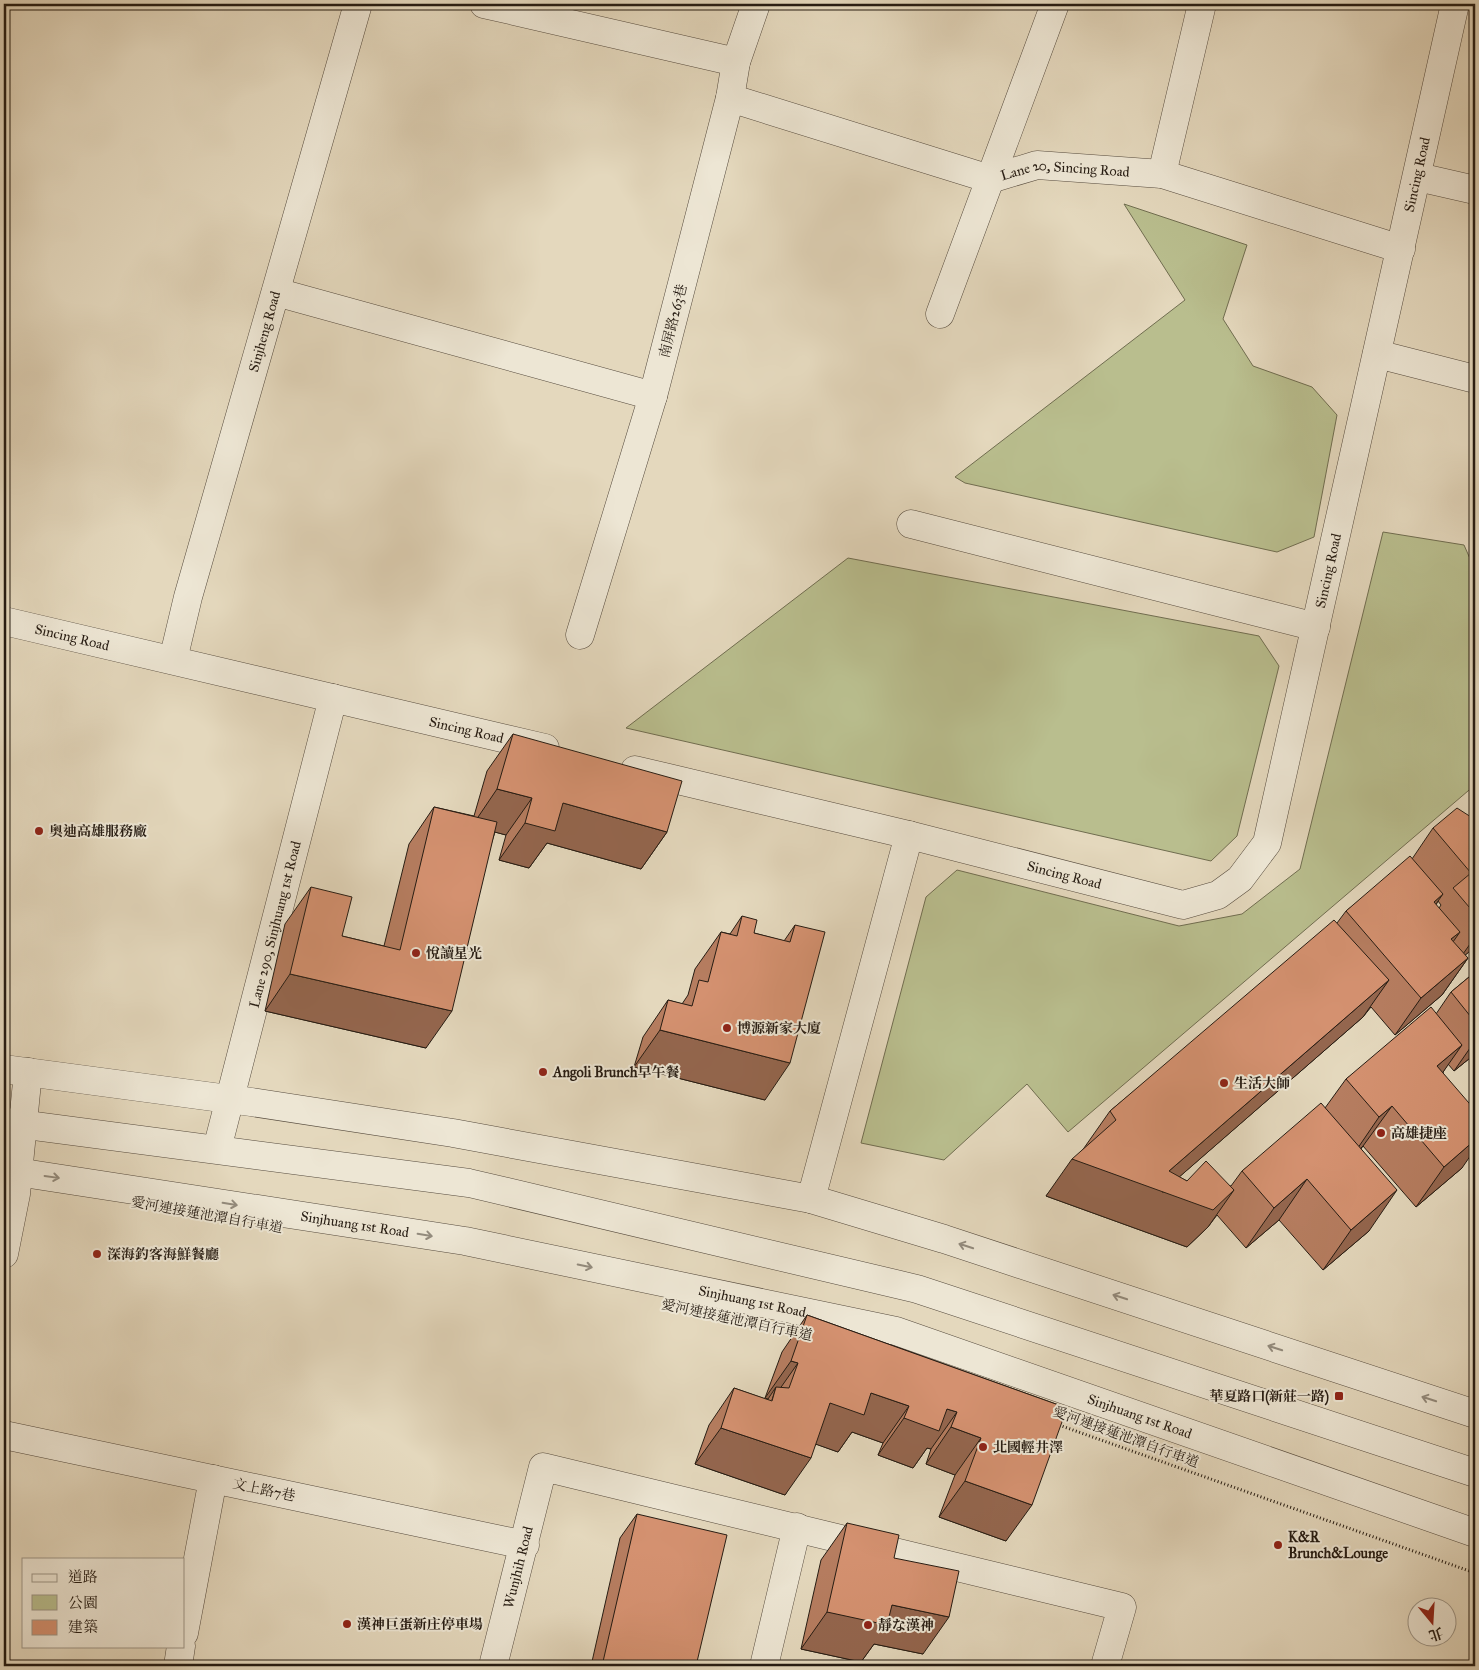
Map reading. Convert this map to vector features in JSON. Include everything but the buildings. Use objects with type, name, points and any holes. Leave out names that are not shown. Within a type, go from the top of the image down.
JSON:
[{"type":"street","name":"Sinjheng Road","points":[[173,660],[188,597],[358,4]]},
{"type":"street","points":[[484,4],[736,62]]},
{"type":"street","name":"南屏路263巷","points":[[580,635],[653,396],[730,98],[736,62],[756,4]]},
{"type":"street","points":[[940,314],[1055,4]]},
{"type":"street","points":[[1162,174],[1202,4]]},
{"type":"street","name":"Sincing Road","points":[[608,763],[909,835],[1183,905],[1218,895],[1240,879],[1266,843],[1418,177],[1455,4]]},
{"type":"street","name":"Lane 20, Sincing Road","points":[[730,98],[990,179],[1037,165],[1162,174],[1401,249]]},
{"type":"street","points":[[1418,177],[1475,190]]},
{"type":"street","points":[[276,292],[653,396]]},
{"type":"street","points":[[1377,354],[1475,380]]},
{"type":"street","points":[[911,524],[1316,627]]},
{"type":"street","name":"Sincing Road","points":[[4,621],[569,754]]},
{"type":"street","name":"Lane 290, Sinjhuang 1st Road","points":[[217,1149],[333,698]]},
{"type":"street","points":[[811,1200],[909,835]]},
{"type":"street","points":[[4,1254],[11,1171],[16,1071],[230,1099],[453,1132],[811,1200],[944,1239],[1475,1414]]},
{"type":"street","points":[[13,1122],[468,1183],[917,1289],[1475,1473]]},
{"type":"street","name":"Sinjhuang 1st Road","points":[[11,1171],[465,1241],[896,1331],[1475,1533]]},
{"type":"street","name":"文上路7巷","points":[[4,1435],[525,1545]]},
{"type":"street","name":"Wunjhih Road","points":[[493,1666],[543,1468],[797,1527]]},
{"type":"street","points":[[185,1628],[213,1479]]},
{"type":"street","points":[[764,1666],[797,1527],[1122,1607],[1105,1666]]},
{"type":"street","points":[[178,1666],[181,1648]]},
{"type":"path","name":"愛河連接蓮池潭自行車道","points":[[1051,1422],[1475,1573]]},
{"type":"green space","points":[[1124,204],[1247,245],[1223,319],[1253,366],[1312,387],[1337,415],[1314,537],[1277,552],[965,483],[955,477],[1185,300]]},
{"type":"green space","points":[[1383,532],[1464,545],[1475,570],[1475,785],[1068,1132],[1027,1084],[944,1160],[861,1143],[926,897],[957,870],[1179,926],[1242,914],[1300,869]]},
{"type":"green space","points":[[848,558],[1259,636],[1279,666],[1237,836],[1211,861],[626,728]]},
{"type":"place","name":"奧迪高雄服務廠","points":[[39,831]]},
{"type":"place","name":"悅讀星光","points":[[416,953]]},
{"type":"place","name":"博源新家大廈","points":[[727,1028]]},
{"type":"place","name":"Angoli Brunch早午餐","points":[[543,1072]]},
{"type":"place","name":"生活大師","points":[[1224,1083]]},
{"type":"place","name":"高雄捷座","points":[[1381,1133]]},
{"type":"place","name":"深海釣客海鮮餐廳","points":[[97,1254]]},
{"type":"place","name":"華夏路口(新莊一路)","points":[[1339,1396]]},
{"type":"place","name":"北國輕井澤","points":[[983,1447]]},
{"type":"place","name":"K&R Brunch&Lounge","points":[[1278,1545]]},
{"type":"place","name":"漢神巨蛋新庄停車場","points":[[347,1624]]},
{"type":"place","name":"靜な漢神","points":[[868,1625]]}]
